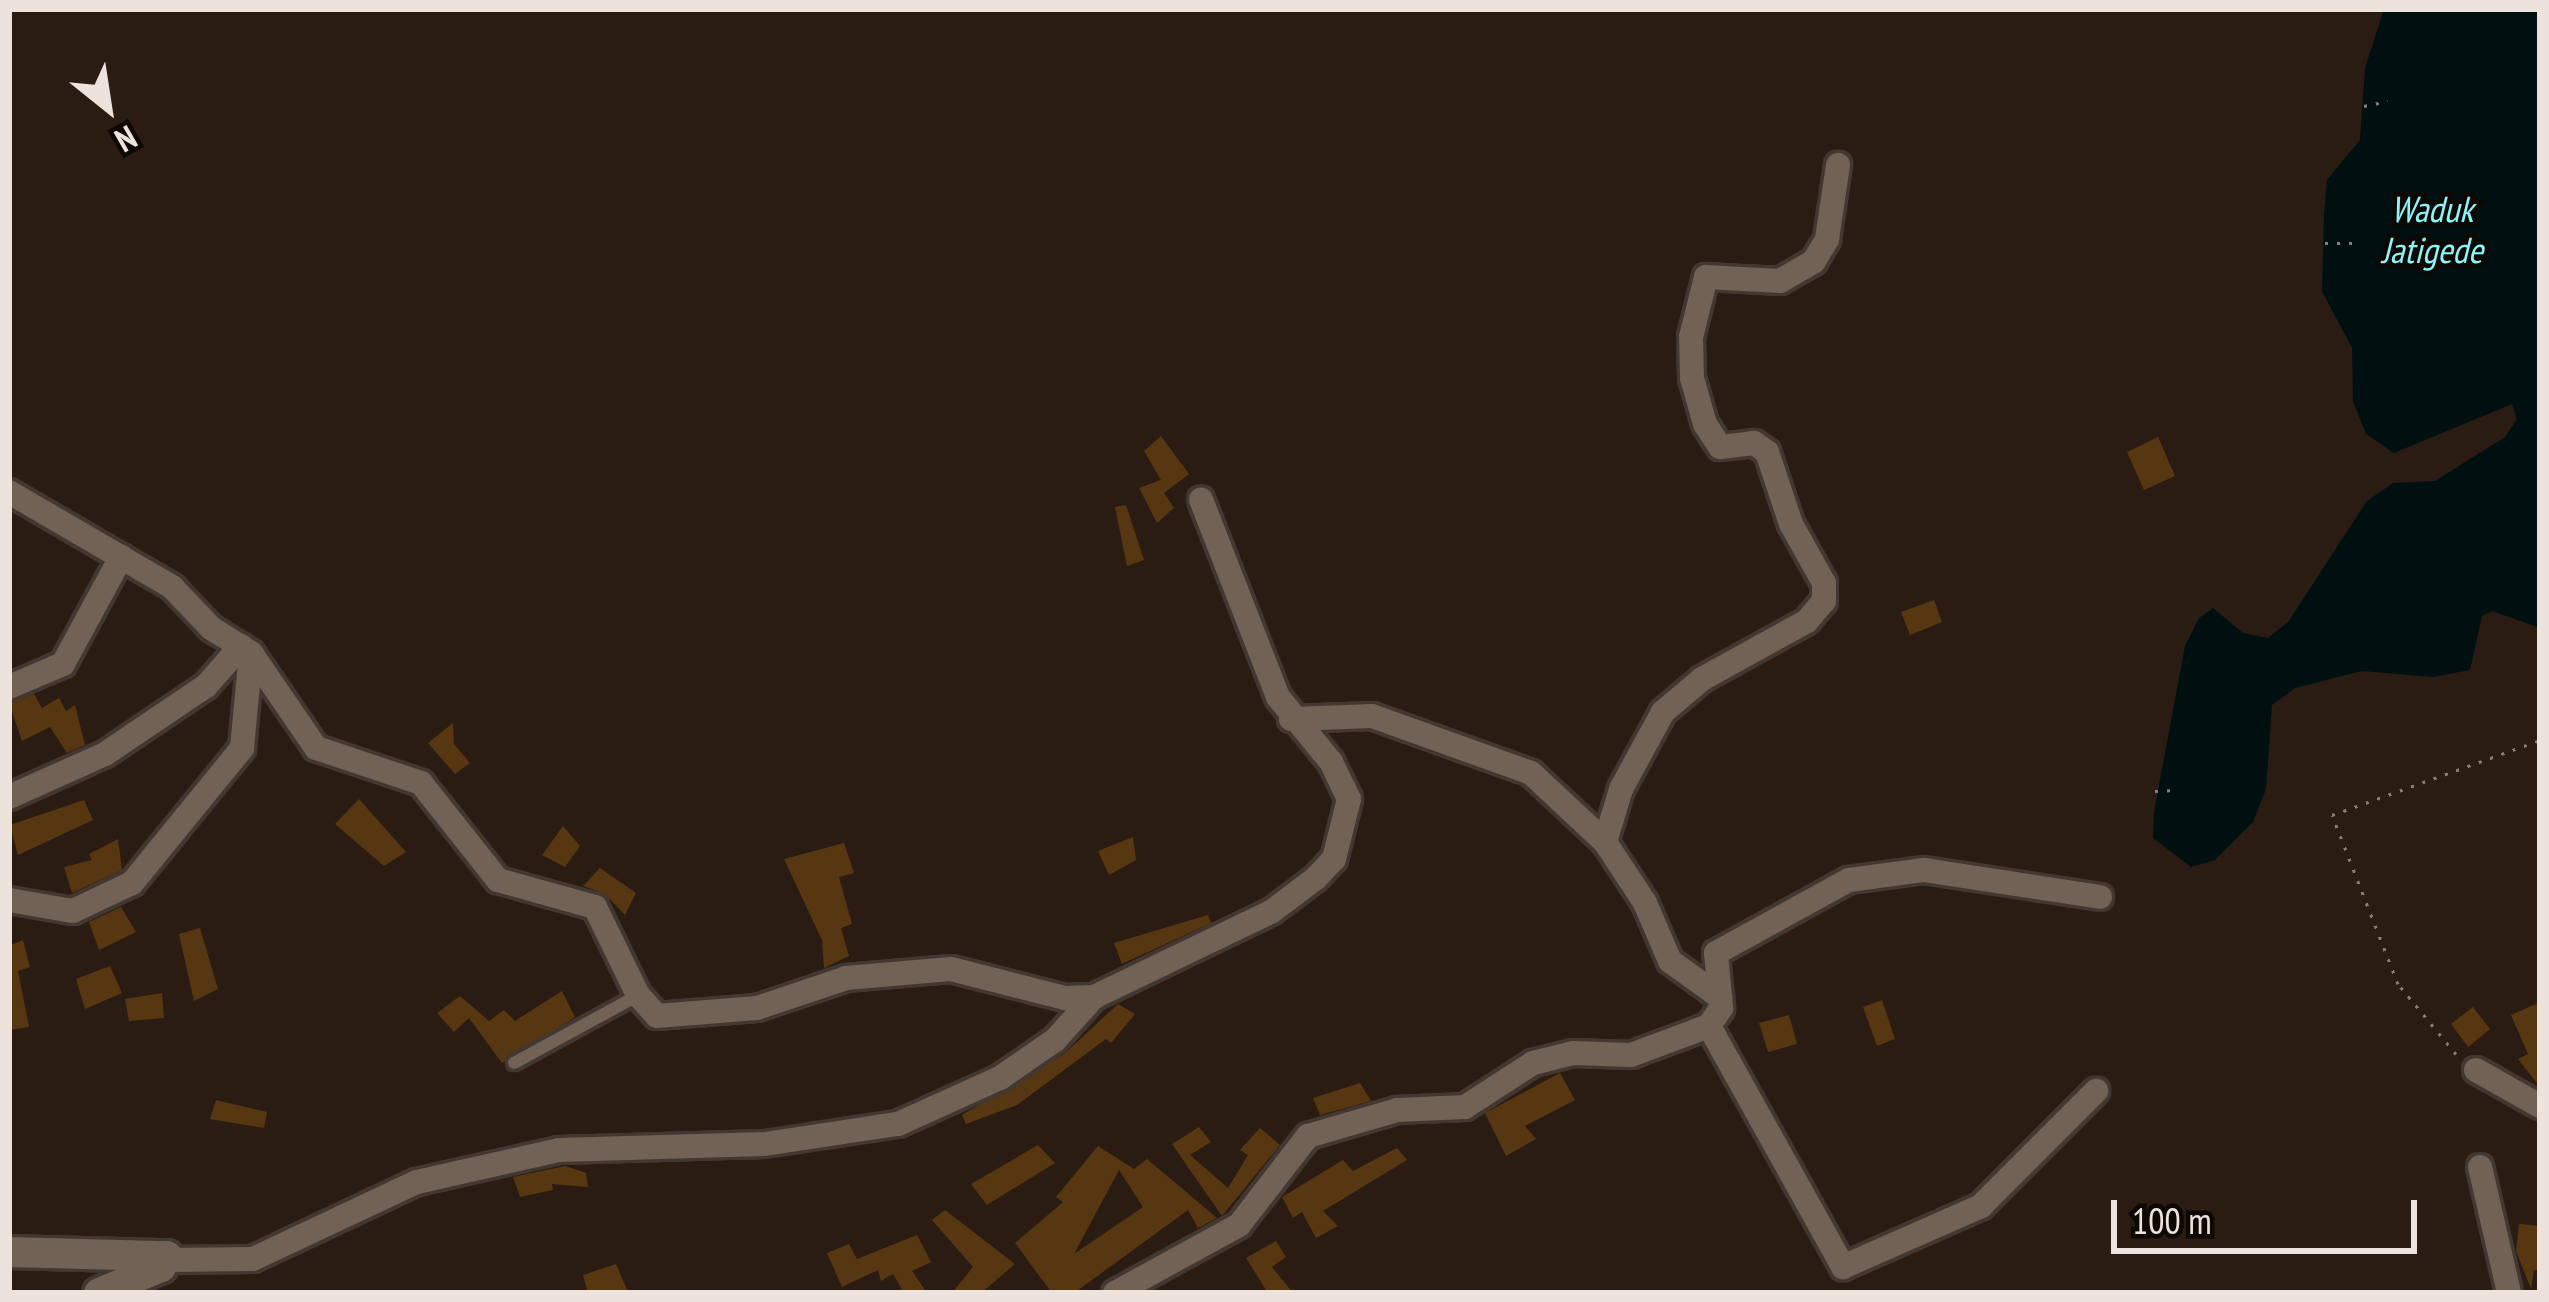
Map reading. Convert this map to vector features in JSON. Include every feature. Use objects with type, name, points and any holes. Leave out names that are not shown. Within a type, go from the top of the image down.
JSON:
[{"type":"street","points":[[1605,842],[1627,776],[1663,712],[1691,686],[1807,621],[1824,601],[1824,583],[1791,524],[1767,452],[1754,443],[1720,447],[1706,424],[1692,378],[1691,337],[1706,277],[1780,280],[1814,261],[1827,239],[1838,165]]},
{"type":"street","points":[[9,492],[172,586],[246,650],[316,748],[422,783],[498,880],[595,907],[638,995],[657,1016],[758,1008],[846,978],[951,969],[1066,998],[1094,997],[1271,912],[1334,859],[1349,799],[1331,762],[1291,719],[1201,499]]},
{"type":"street","points":[[9,686],[63,664],[122,557]]},
{"type":"street","points":[[9,796],[105,754],[206,686],[246,650]]},
{"type":"street","points":[[9,900],[73,911],[132,883],[242,748],[246,650]]},
{"type":"street","points":[[1291,719],[1372,716],[1494,755],[1556,790],[1605,842],[1646,903],[1670,961],[1720,997]]},
{"type":"street","points":[[1115,1293],[1239,1225],[1308,1136],[1397,1110],[1465,1107],[1533,1063],[1573,1053],[1631,1054],[1709,1026],[1720,997],[1716,952],[1863,874],[1924,870],[2100,897]]},
{"type":"street","points":[[99,1293],[168,1260],[253,1259],[447,1172],[559,1150],[765,1144],[898,1124],[1000,1078],[1068,1028],[1094,997]]},
{"type":"street","points":[[1709,1026],[1843,1267],[1981,1206],[2096,1091]]},
{"type":"street","points":[[2476,1070],[2540,1106]]},
{"type":"street","points":[[2480,1167],[2509,1293]]},
{"type":"street","points":[[9,1252],[157,1251],[168,1260]]},
{"type":"lane","points":[[514,1063],[638,995]]},
{"type":"path","points":[[2364,106],[2387,101]]},
{"type":"path","points":[[2325,243],[2360,243]]},
{"type":"path","points":[[2476,1070],[2398,985],[2332,815],[2540,740]]},
{"type":"path","points":[[2156,791],[2176,790]]},
{"type":"water","name":"Waduk Jatigede","points":[[2384,9],[2540,9],[2540,628],[2492,611],[2482,616],[2470,670],[2433,677],[2362,671],[2295,688],[2272,705],[2266,789],[2253,822],[2215,860],[2191,867],[2153,838],[2185,646],[2199,618],[2213,608],[2243,633],[2268,638],[2288,622],[2367,501],[2393,483],[2435,481],[2505,437],[2517,419],[2512,404],[2394,453],[2366,434],[2353,401],[2352,348],[2322,291],[2324,215],[2327,180],[2360,140],[2365,68]]},
{"type":"building","points":[[1161,436],[1189,474],[1164,493],[1174,508],[1157,523],[1139,488],[1161,480],[1144,451]]},
{"type":"building","points":[[2158,437],[2175,476],[2144,490],[2127,452]]},
{"type":"building","points":[[1126,505],[1144,560],[1127,566],[1115,507]]},
{"type":"building","points":[[1934,600],[1942,622],[1910,635],[1901,612]]},
{"type":"building","points":[[34,694],[42,708],[59,698],[66,711],[75,705],[85,745],[67,753],[50,727],[22,741],[9,703]]},
{"type":"building","points":[[453,723],[454,744],[470,763],[455,774],[428,743]]},
{"type":"building","points":[[359,799],[406,852],[384,866],[335,824]]},
{"type":"building","points":[[84,800],[93,820],[18,855],[10,825]]},
{"type":"building","points":[[563,826],[580,846],[565,867],[542,855]]},
{"type":"building","points":[[1133,837],[1136,860],[1109,875],[1098,851]]},
{"type":"building","points":[[118,839],[122,870],[72,893],[64,867],[92,860],[89,854]]},
{"type":"building","points":[[844,843],[854,873],[839,877],[852,924],[841,928],[849,956],[824,968],[822,940],[784,859]]},
{"type":"building","points":[[600,868],[636,893],[625,915],[605,894],[583,886]]},
{"type":"building","points":[[121,907],[136,932],[99,950],[89,922]]},
{"type":"building","points":[[1208,915],[1211,923],[1122,964],[1114,943]]},
{"type":"building","points":[[200,928],[218,989],[194,1001],[179,934]]},
{"type":"building","points":[[23,940],[30,967],[18,971],[29,1027],[9,1030],[9,946]]},
{"type":"building","points":[[110,966],[122,993],[85,1009],[76,979]]},
{"type":"building","points":[[562,991],[575,1017],[502,1063],[469,1018],[454,1032],[437,1013],[460,996],[489,1021],[504,1010],[515,1021]]},
{"type":"building","points":[[162,993],[164,1018],[129,1021],[125,999]]},
{"type":"building","points":[[1882,1000],[1895,1039],[1877,1046],[1863,1007]]},
{"type":"building","points":[[2540,1002],[2540,1087],[2518,1059],[2528,1054],[2511,1015]]},
{"type":"building","points":[[1118,1004],[1135,1014],[1111,1043],[1106,1039],[1017,1105],[966,1124],[962,1115],[1064,1054]]},
{"type":"building","points":[[2473,1007],[2490,1029],[2468,1047],[2451,1024]]},
{"type":"building","points":[[1789,1015],[1797,1044],[1768,1052],[1759,1023]]},
{"type":"building","points":[[1560,1073],[1575,1100],[1525,1126],[1536,1139],[1506,1156],[1485,1113]]},
{"type":"building","points":[[1360,1083],[1371,1101],[1320,1115],[1313,1098]]},
{"type":"building","points":[[216,1100],[267,1112],[264,1128],[210,1119]]},
{"type":"building","points":[[1199,1127],[1211,1142],[1190,1155],[1228,1188],[1248,1155],[1240,1150],[1260,1128],[1280,1145],[1222,1216],[1172,1144]]},
{"type":"building","points":[[1038,1145],[1055,1163],[987,1205],[971,1184]]},
{"type":"building","points":[[1098,1146],[1134,1169],[1147,1159],[1217,1218],[1198,1228],[1188,1210],[1074,1293],[1052,1293],[1015,1243],[1063,1202],[1056,1197]],"holes":[[[1119,1170],[1143,1207],[1074,1254]]]},
{"type":"building","points":[[1397,1148],[1407,1160],[1323,1211],[1338,1226],[1316,1238],[1302,1212],[1293,1218],[1282,1197],[1343,1160],[1353,1171]]},
{"type":"building","points":[[565,1166],[586,1173],[588,1187],[552,1184],[553,1190],[520,1197],[513,1177]]},
{"type":"building","points":[[945,1210],[1015,1264],[981,1293],[952,1293],[973,1267],[932,1220]]},
{"type":"building","points":[[2519,1224],[2540,1226],[2540,1271],[2534,1270],[2531,1289],[2516,1251]]},
{"type":"building","points":[[917,1235],[931,1262],[912,1271],[927,1293],[904,1293],[893,1274],[881,1281],[878,1270],[842,1287],[827,1253],[849,1244],[857,1259]]},
{"type":"building","points":[[1276,1241],[1286,1257],[1272,1267],[1293,1293],[1268,1293],[1246,1258]]},
{"type":"building","points":[[616,1264],[627,1290],[588,1293],[583,1275]]}]
